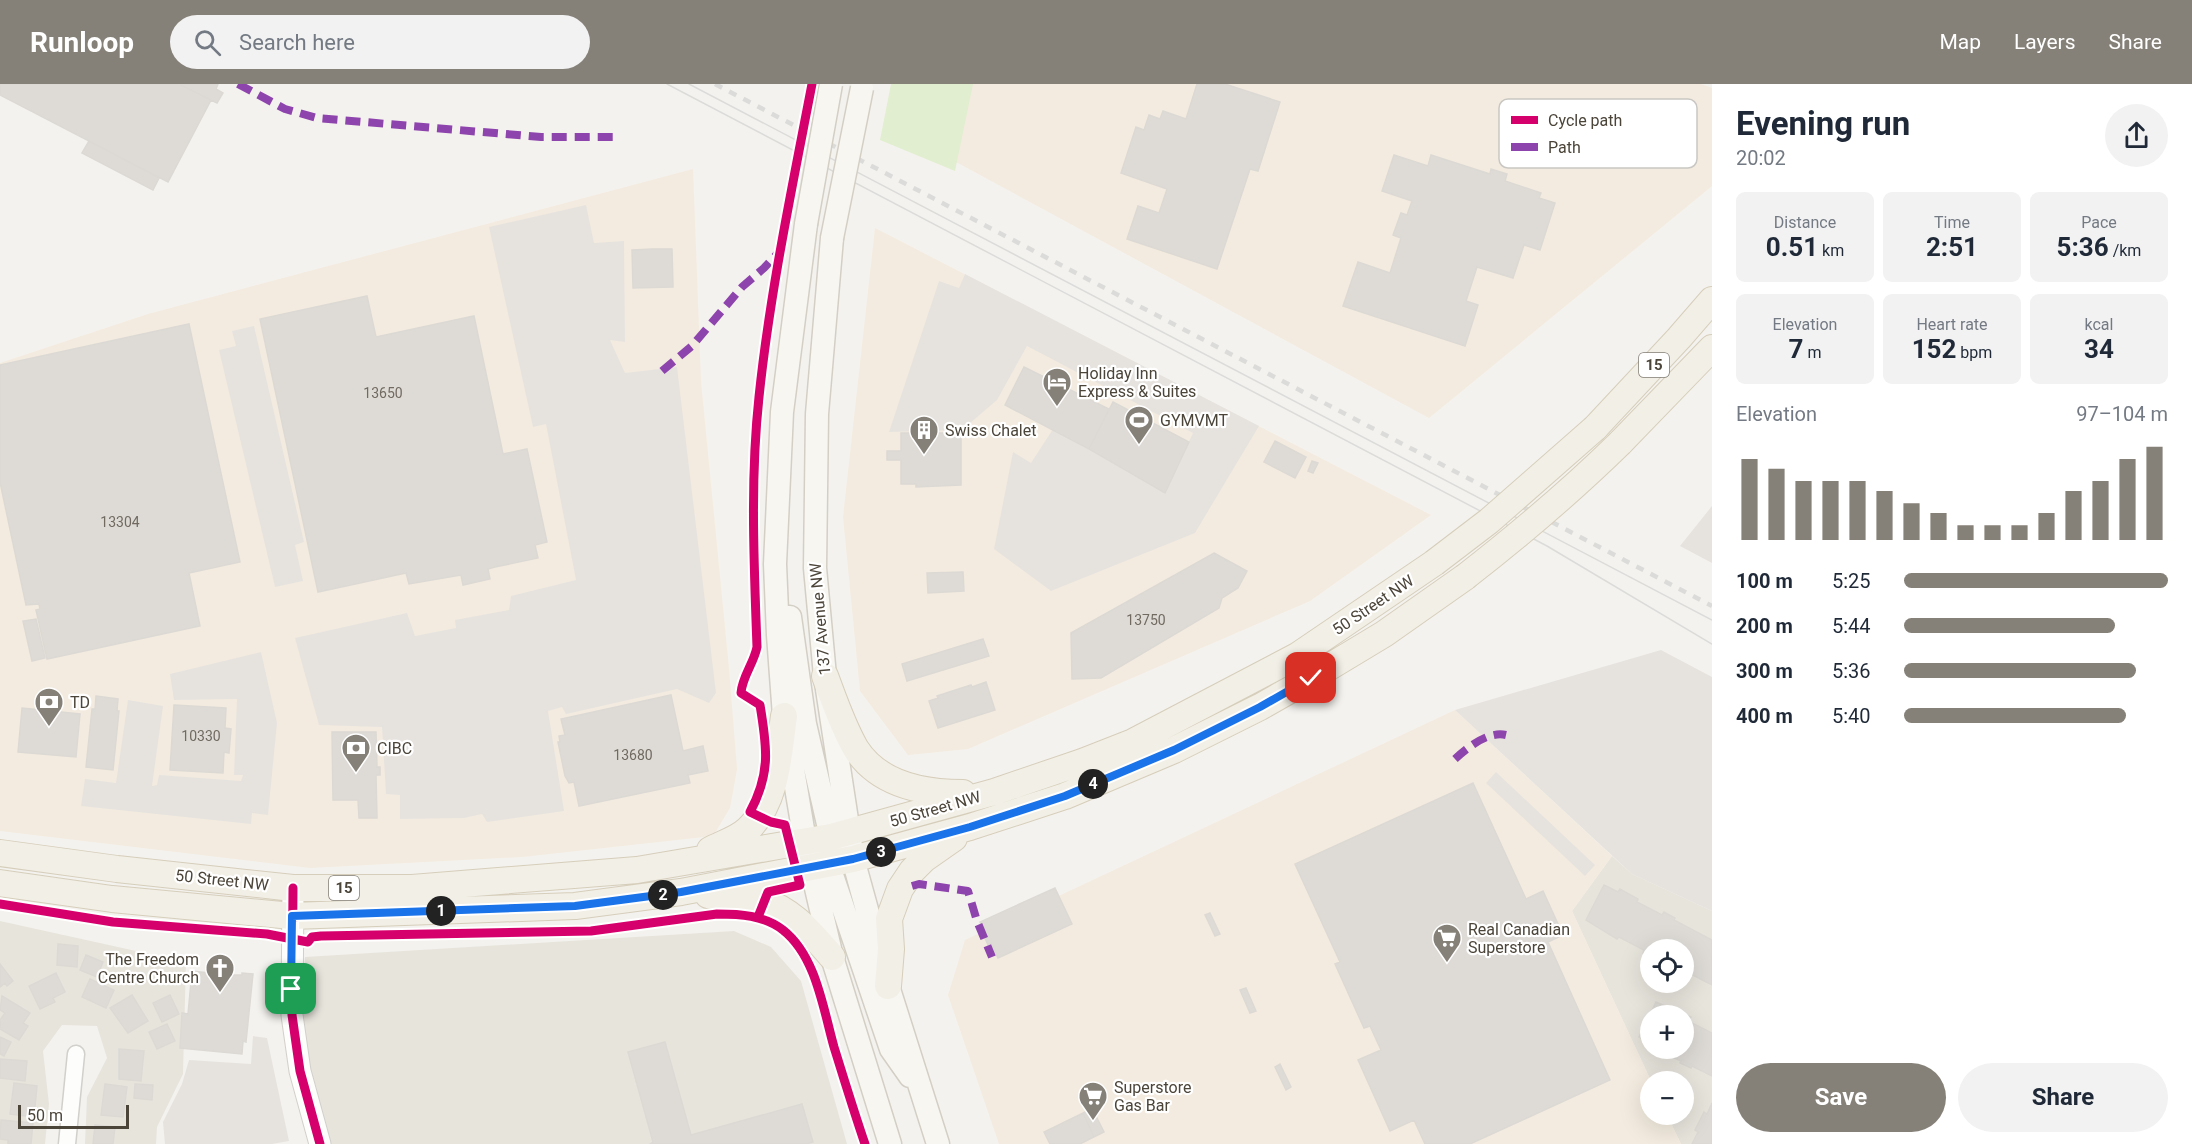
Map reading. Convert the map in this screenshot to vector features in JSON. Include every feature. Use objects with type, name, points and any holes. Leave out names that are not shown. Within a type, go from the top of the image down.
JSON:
[{"type":"main road","points":[[831,84],[806,224],[782,412],[775,564],[784,716],[805,842],[819,865],[891,1049],[921,1092]]},
{"type":"main road","name":"137 Avenue NW","points":[[862,86],[832,238],[816,414],[815,568],[840,834],[853,859],[888,986],[938,1144]]},
{"type":"main road","name":"50 Street NW","points":[[0,853],[117,869],[294,888],[412,888],[637,870],[805,842],[994,792],[1133,742],[1181,718],[1297,656],[1434,563],[1489,521],[1595,428],[1712,300]]},
{"type":"main road","name":"50 Street NW","points":[[0,883],[112,899],[292,916],[575,906],[681,892],[853,859],[970,827],[1065,796],[1148,762],[1215,730],[1311,678],[1384,634],[1508,544],[1574,487],[1712,348]]},
{"type":"main road","points":[[775,564],[790,611],[805,724],[840,834]]},
{"type":"main road","points":[[825,676],[856,749],[872,767],[901,784],[917,789],[943,793],[994,792]]},
{"type":"main road","points":[[688,861],[747,831],[758,817],[775,783],[784,716]]},
{"type":"main road","points":[[888,986],[891,949],[890,919],[900,889],[908,876],[924,859],[970,827]]},
{"type":"main road","points":[[819,865],[832,957],[890,1144]]},
{"type":"main road","points":[[681,892],[763,902],[796,918],[832,957]]},
{"type":"street","points":[[294,888],[291,989],[295,1041],[307,1099],[320,1144]]},
{"type":"street","points":[[67,1144],[76,1054]]},
{"type":"shaded area","points":[[918,84],[1701,84],[1712,88],[1712,186],[1429,418],[908,136]]},
{"type":"shaded area","points":[[693,169],[701,382],[737,769],[730,808],[713,836],[522,857],[310,868],[0,831],[0,363],[148,314]]},
{"type":"shaded area","points":[[586,205],[594,243],[624,241],[625,342],[610,340],[625,373],[677,367],[716,693],[709,703],[677,689],[566,714],[562,707],[548,711],[564,811],[487,822],[482,814],[464,818],[400,819],[400,795],[386,794],[382,727],[319,725],[295,638],[407,613],[415,636],[456,628],[455,620],[509,610],[511,596],[576,580],[546,424],[533,427],[489,227]]},
{"type":"shaded area","points":[[875,228],[1431,515],[1310,601],[968,749],[908,755],[860,691],[843,517]]},
{"type":"shaded area","points":[[965,274],[1259,426],[1195,533],[1051,591],[994,549],[1013,452],[1031,463],[1053,429],[1165,492],[1193,433],[1027,346],[997,400],[962,430],[889,432],[939,281],[959,288]]},
{"type":"shaded area","points":[[254,326],[304,542],[295,545],[303,581],[275,587],[219,350],[236,346],[232,331]]},
{"type":"shaded area","points":[[1712,506],[1712,563],[1680,546]]},
{"type":"shaded area","points":[[1661,650],[1712,677],[1712,911],[1632,874],[1455,710]]},
{"type":"shaded area","points":[[261,652],[277,723],[268,815],[252,813],[251,824],[81,806],[85,779],[116,783],[128,700],[163,706],[152,786],[157,785],[159,775],[241,781],[243,775],[234,775],[237,699],[174,700],[170,674]]},
{"type":"shaded area","points":[[1455,710],[1612,856],[1572,911],[1646,1071],[1640,1071],[1640,1125],[1672,1125],[1681,1144],[999,1144],[948,995],[965,940]]},
{"type":"shaded area","points":[[1496,772],[1595,865],[1585,876],[1486,783]]},
{"type":"shaded area","points":[[1612,856],[1632,874],[1712,911],[1712,1144],[1681,1144],[1672,1125],[1694,1125],[1694,1071],[1646,1071],[1641,1059],[1694,1059],[1694,1005],[1640,1005],[1640,1057],[1572,911]]},
{"type":"shaded area","points":[[0,921],[186,962],[183,1074],[157,1127],[156,1144],[85,1144],[87,1097],[107,1058],[97,1026],[62,1025],[43,1051],[49,1104],[45,1144],[0,1144]]},
{"type":"shaded area","points":[[734,931],[771,947],[801,981],[847,1144],[331,1144],[302,1058],[305,957]]},
{"type":"shaded area","points":[[253,1036],[267,1038],[289,1141],[272,1144],[165,1144],[163,1122],[182,1084],[189,1060],[251,1064]]},
{"type":"green space","points":[[891,84],[973,84],[955,171],[880,140]]},
{"type":"building","points":[[0,84],[179,84],[211,100],[168,182],[0,95]]},
{"type":"building","points":[[179,84],[218,84],[216,89],[223,93],[217,103]]},
{"type":"building","points":[[1197,84],[1225,84],[1280,102],[1258,171],[1250,169],[1217,269],[1127,239],[1138,206],[1159,213],[1167,189],[1121,173],[1136,127],[1144,130],[1149,115],[1160,119],[1163,111],[1186,119]]},
{"type":"building","points":[[89,141],[159,178],[153,190],[82,153]]},
{"type":"building","points":[[1394,155],[1428,166],[1431,155],[1490,174],[1491,169],[1507,174],[1505,181],[1541,193],[1539,198],[1555,203],[1540,250],[1524,245],[1513,278],[1477,267],[1466,301],[1478,305],[1465,346],[1343,306],[1358,262],[1390,273],[1401,238],[1393,235],[1401,213],[1407,215],[1412,201],[1382,191]]},
{"type":"building","points":[[672,249],[673,287],[633,288],[632,250]]},
{"type":"building","points":[[367,296],[376,337],[474,316],[503,454],[527,449],[547,542],[535,545],[538,558],[488,569],[490,579],[463,585],[461,575],[409,584],[406,573],[318,592],[260,319]]},
{"type":"building","points":[[189,324],[240,562],[189,573],[200,626],[47,659],[36,610],[40,609],[39,604],[26,605],[0,482],[0,365]]},
{"type":"building","name":"Holiday Inn Express & Suites","points":[[1024,367],[1109,409],[1089,449],[1005,405]]},
{"type":"building","name":"GYMVMT","points":[[1113,402],[1189,442],[1165,493],[1089,449]]},
{"type":"building","name":"Swiss Chalet","points":[[901,433],[961,433],[961,485],[916,487],[916,484],[901,484],[901,460],[887,460],[887,451],[901,451]]},
{"type":"building","points":[[1275,441],[1306,457],[1295,478],[1264,462]]},
{"type":"building","points":[[1312,461],[1318,463],[1313,473],[1308,471]]},
{"type":"building","points":[[1214,553],[1247,571],[1238,588],[1222,598],[1219,608],[1101,678],[1072,679],[1071,633]]},
{"type":"building","points":[[963,572],[964,591],[928,593],[927,573]]},
{"type":"building","points":[[36,619],[45,658],[32,661],[23,621]]},
{"type":"building","points":[[983,639],[989,656],[907,681],[902,664]]},
{"type":"building","points":[[986,682],[995,710],[938,728],[929,701],[938,698],[937,696]]},
{"type":"building","points":[[671,695],[683,751],[703,746],[708,771],[688,775],[690,783],[579,806],[574,782],[569,783],[565,776],[558,742],[560,742],[559,736],[565,735],[561,719]]},
{"type":"building","points":[[96,696],[118,699],[117,711],[119,711],[113,770],[86,767],[92,709],[95,709]]},
{"type":"building","points":[[174,705],[226,708],[225,728],[231,729],[229,753],[224,752],[223,773],[170,770]]},
{"type":"building","name":"TD","points":[[22,708],[80,714],[76,757],[18,752]]},
{"type":"building","name":"CIBC","points":[[332,732],[376,732],[377,767],[380,767],[380,775],[376,775],[377,818],[359,818],[358,800],[333,800]]},
{"type":"building","name":"Real Canadian Superstore","points":[[1473,783],[1526,899],[1543,891],[1563,935],[1548,942],[1610,1080],[1470,1144],[1425,1144],[1414,1120],[1390,1131],[1358,1060],[1381,1050],[1370,1026],[1364,1028],[1335,964],[1340,962],[1295,864]]},
{"type":"building","points":[[1604,885],[1618,892],[1620,889],[1638,899],[1637,902],[1662,915],[1664,912],[1675,918],[1674,920],[1712,940],[1712,985],[1694,976],[1694,939],[1640,939],[1640,948],[1619,937],[1617,939],[1586,920]]},
{"type":"building","points":[[1055,888],[1072,924],[998,958],[991,943],[988,945],[980,922]]},
{"type":"building","points":[[1210,913],[1220,934],[1215,936],[1205,915]]},
{"type":"building","points":[[58,944],[78,946],[77,967],[57,965]]},
{"type":"building","points":[[86,955],[103,962],[97,977],[80,970]]},
{"type":"building","points":[[0,964],[13,981],[7,986],[5,983],[0,987]]},
{"type":"building","name":"The Freedom Centre Church","points":[[192,971],[227,975],[253,974],[246,1042],[243,1041],[242,1054],[180,1048],[182,1013],[188,1014]]},
{"type":"building","points":[[56,973],[65,992],[53,998],[55,1002],[40,1009],[29,986]]},
{"type":"building","points":[[90,979],[114,990],[106,1008],[82,997]]},
{"type":"building","points":[[1246,988],[1256,1011],[1250,1013],[1240,990]]},
{"type":"building","points":[[132,995],[148,1021],[128,1033],[110,1008]]},
{"type":"building","points":[[170,995],[179,1014],[162,1022],[153,1003]]},
{"type":"building","points":[[2,996],[30,1013],[23,1023],[28,1026],[19,1040],[0,1029],[0,1020],[5,1013],[0,1010]]},
{"type":"building","points":[[167,1024],[175,1041],[157,1049],[149,1032]]},
{"type":"building","points":[[1694,1024],[1712,1033],[1712,1076],[1680,1063],[1681,1061],[1677,1059],[1694,1059]]},
{"type":"building","points":[[0,1037],[11,1042],[4,1056],[0,1054]]},
{"type":"building","points":[[665,1042],[691,1135],[802,1104],[813,1142],[806,1144],[650,1144],[653,1142],[628,1052]]},
{"type":"building","points":[[119,1049],[144,1051],[141,1081],[119,1079]]},
{"type":"building","points":[[0,1059],[27,1061],[25,1081],[0,1078]]},
{"type":"building","points":[[1280,1064],[1291,1087],[1286,1090],[1275,1067]]},
{"type":"building","points":[[14,1083],[37,1086],[34,1117],[10,1114]]},
{"type":"building","points":[[105,1084],[127,1087],[123,1117],[101,1115]]},
{"type":"building","points":[[135,1084],[153,1085],[152,1100],[134,1098]]},
{"type":"building","points":[[1712,1103],[1712,1144],[1692,1144],[1698,1132],[1695,1130],[1704,1112],[1707,1114]]},
{"type":"building","name":"Superstore Gas Bar","points":[[1092,1108],[1104,1132],[1094,1137],[1083,1113]]},
{"type":"building","points":[[1083,1113],[1094,1137],[1080,1144],[1050,1144],[1044,1132]]},
{"type":"building","points":[[1,1120],[33,1123],[31,1144],[8,1144],[8,1140],[0,1139]]},
{"type":"building","points":[[95,1125],[115,1127],[113,1144],[93,1144]]},
{"type":"tram line","points":[[667,84],[1547,546],[1712,644]]},
{"type":"tram line","points":[[689,84],[1712,620]]},
{"type":"railway","points":[[715,84],[1712,606]]},
{"type":"marked path","points":[[238,84],[285,109],[317,118],[541,137],[618,137]]},
{"type":"marked path","points":[[662,371],[692,346],[742,287],[777,254]]},
{"type":"marked path","points":[[1455,759],[1485,738],[1492,735],[1506,735]]},
{"type":"marked path","points":[[912,886],[919,884],[968,891],[992,957]]},
{"type":"cycle path","points":[[758,917],[768,892],[800,885],[785,825],[771,822],[750,812],[757,798],[766,760],[760,705],[741,693],[757,647],[754,491],[759,397],[775,279],[812,84]]},
{"type":"cycle path","points":[[293,888],[292,1015],[300,1071],[320,1144]]},
{"type":"cycle path","points":[[0,904],[113,922],[267,934],[308,942],[312,937],[321,936],[591,931],[717,914],[760,918],[783,930],[794,941],[811,968],[865,1144]]},
{"type":"place","name":"Holiday Inn Express & Suites","points":[[1057,408]]},
{"type":"place","name":"GYMVMT","points":[[1139,446]]},
{"type":"place","name":"Swiss Chalet","points":[[924,456]]},
{"type":"place","name":"TD","points":[[49,728]]},
{"type":"place","name":"CIBC","points":[[356,774]]},
{"type":"place","name":"Real Canadian Superstore","points":[[1447,964]]},
{"type":"place","name":"The Freedom Centre Church","points":[[220,994]]},
{"type":"place","name":"Superstore Gas Bar","points":[[1093,1122]]},
{"type":"route","points":[[291,989],[292,916],[575,906],[681,892],[853,859],[970,827],[1065,796],[1174,750],[1260,707],[1311,678]]}]
